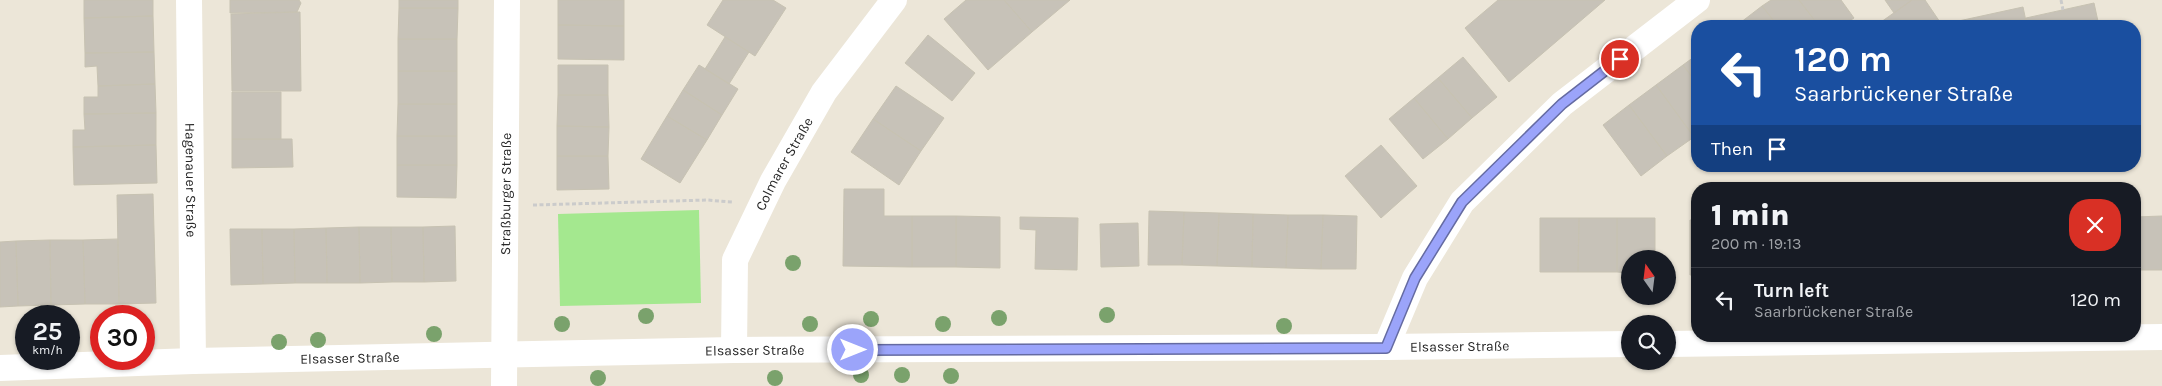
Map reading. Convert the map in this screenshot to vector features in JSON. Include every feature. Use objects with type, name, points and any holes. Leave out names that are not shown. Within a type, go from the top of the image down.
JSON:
[{"type":"street","name":"Hagenauer Straße","points":[[189,0],[193,361]]},
{"type":"street","name":"Straßburger Straße","points":[[504,386],[507,0]]},
{"type":"street","name":"Colmarer Straße","points":[[734,350],[734,260],[762,203],[824,92],[894,0]]},
{"type":"street","points":[[1386,348],[1415,278],[1462,202],[1562,104],[1697,0]]},
{"type":"street","points":[[2141,337],[2162,337]]},
{"type":"street","points":[[1676,344],[1809,342]]},
{"type":"street","name":"Elsasser Straße","points":[[0,368],[193,361],[734,350],[1386,348],[1621,344]]},
{"type":"path","points":[[2061,0],[2063,10]]},
{"type":"path","points":[[505,206],[707,200],[762,203]]},
{"type":"green space","points":[[699,210],[701,303],[560,306],[558,214]]},
{"type":"building","points":[[84,0],[153,0],[153,16],[84,18]]},
{"type":"building","points":[[230,0],[299,0],[301,3],[297,12],[230,13]]},
{"type":"building","points":[[399,0],[458,0],[458,8],[399,8]]},
{"type":"building","points":[[558,0],[624,0],[624,26],[558,25]]},
{"type":"building","points":[[723,0],[773,0],[786,8],[755,56],[707,25]]},
{"type":"building","points":[[966,0],[1004,0],[1032,32],[988,70],[944,19]]},
{"type":"building","points":[[1004,0],[1070,0],[1032,32]]},
{"type":"building","points":[[1498,0],[1605,0],[1509,82],[1465,28]]},
{"type":"building","points":[[1771,0],[1799,0],[1814,20],[1773,20],[1762,6]]},
{"type":"building","points":[[1799,0],[1841,0],[1854,18],[1851,20],[1814,20]]},
{"type":"building","points":[[1885,0],[1912,0],[1894,13]]},
{"type":"building","points":[[1912,0],[1925,0],[1939,20],[1884,20]]},
{"type":"building","points":[[2094,3],[2098,20],[2026,20],[2026,18]]},
{"type":"building","points":[[1762,6],[1773,20],[1744,20]]},
{"type":"building","points":[[2023,7],[2026,20],[1963,20]]},
{"type":"building","points":[[399,8],[458,8],[457,39],[398,39]]},
{"type":"building","points":[[300,12],[301,91],[232,91],[231,14]]},
{"type":"building","points":[[153,16],[154,52],[85,53],[84,18]]},
{"type":"building","points":[[558,25],[624,26],[624,60],[558,59]]},
{"type":"building","points":[[928,35],[975,73],[952,101],[905,63]]},
{"type":"building","points":[[725,37],[749,52],[729,84],[705,69]]},
{"type":"building","points":[[398,39],[457,39],[457,71],[398,71]]},
{"type":"building","points":[[154,52],[155,84],[98,86],[97,66],[85,67],[85,53]]},
{"type":"building","points":[[1463,57],[1497,97],[1472,118],[1438,78]]},
{"type":"building","points":[[1691,59],[1691,76],[1683,65]]},
{"type":"building","points":[[558,65],[608,65],[608,95],[558,95]]},
{"type":"building","points":[[699,65],[738,89],[722,115],[683,90]]},
{"type":"building","points":[[1683,65],[1691,76],[1691,133],[1656,85]]},
{"type":"building","points":[[398,71],[457,71],[457,104],[398,104]]},
{"type":"building","points":[[1438,78],[1472,118],[1448,139],[1414,98]]},
{"type":"building","points":[[155,84],[156,113],[84,114],[84,97],[98,97],[98,86]]},
{"type":"building","points":[[1656,85],[1691,133],[1691,139],[1667,156],[1629,105]]},
{"type":"building","points":[[896,86],[944,118],[921,151],[873,119]]},
{"type":"building","points":[[683,90],[722,115],[707,140],[667,116]]},
{"type":"building","points":[[232,92],[281,92],[281,139],[232,139]]},
{"type":"building","points":[[558,95],[608,95],[609,127],[557,126]]},
{"type":"building","points":[[1414,98],[1448,139],[1423,159],[1389,119]]},
{"type":"building","points":[[398,104],[457,104],[457,136],[397,136]]},
{"type":"building","points":[[1629,105],[1667,156],[1641,176],[1603,125]]},
{"type":"building","points":[[156,113],[156,145],[73,147],[73,130],[85,130],[84,114]]},
{"type":"building","points":[[667,116],[707,140],[680,183],[641,159]]},
{"type":"building","points":[[873,119],[921,151],[899,185],[851,152]]},
{"type":"building","points":[[557,126],[609,127],[608,156],[557,156]]},
{"type":"building","points":[[397,136],[457,136],[457,165],[397,165]]},
{"type":"building","points":[[232,139],[292,139],[293,167],[232,168]]},
{"type":"building","points":[[156,145],[157,183],[74,185],[73,147]]},
{"type":"building","points":[[1381,145],[1417,186],[1381,218],[1345,176]]},
{"type":"building","points":[[557,156],[608,156],[609,189],[557,190]]},
{"type":"building","points":[[397,165],[457,165],[456,198],[397,197]]},
{"type":"building","points":[[844,189],[884,189],[884,216],[912,216],[912,267],[843,266]]},
{"type":"building","points":[[153,194],[156,303],[119,304],[117,195]]},
{"type":"building","points":[[1149,211],[1184,212],[1182,265],[1148,265]]},
{"type":"building","points":[[1184,212],[1219,213],[1217,266],[1182,265]]},
{"type":"building","points":[[1219,213],[1253,214],[1252,267],[1217,266]]},
{"type":"building","points":[[1253,214],[1288,215],[1286,268],[1252,267]]},
{"type":"building","points":[[1288,215],[1323,215],[1321,269],[1286,268]]},
{"type":"building","points":[[1323,215],[1357,216],[1356,269],[1321,269]]},
{"type":"building","points":[[912,216],[956,216],[956,267],[912,267]]},
{"type":"building","points":[[956,216],[1000,217],[1000,268],[956,267]]},
{"type":"building","points":[[2162,216],[2162,270],[2141,270],[2141,217]]},
{"type":"building","points":[[1020,217],[1078,218],[1077,270],[1035,269],[1036,230],[1020,229]]},
{"type":"building","points":[[1540,218],[1579,218],[1578,272],[1540,272]]},
{"type":"building","points":[[1579,218],[1617,218],[1617,272],[1578,272]]},
{"type":"building","points":[[1617,218],[1655,218],[1655,250],[1621,250],[1621,272],[1617,272]]},
{"type":"building","points":[[1690,220],[1691,220],[1691,275]]},
{"type":"building","points":[[1138,223],[1139,266],[1101,267],[1100,224]]},
{"type":"building","points":[[455,226],[456,281],[424,282],[423,227]]},
{"type":"building","points":[[359,227],[360,283],[327,283],[326,228]]},
{"type":"building","points":[[359,227],[391,227],[392,282],[360,283]]},
{"type":"building","points":[[391,227],[423,227],[424,282],[392,282]]},
{"type":"building","points":[[326,228],[327,283],[295,283],[294,229]]},
{"type":"building","points":[[230,229],[262,229],[263,284],[231,285]]},
{"type":"building","points":[[262,229],[294,229],[295,283],[263,284]]},
{"type":"building","points":[[118,239],[119,304],[85,304],[83,240]]},
{"type":"building","points":[[50,240],[83,240],[85,304],[51,305]]},
{"type":"building","points":[[50,240],[51,305],[18,305],[16,241]]},
{"type":"building","points":[[16,241],[18,305],[15,306],[0,307],[0,242]]},
{"type":"route","points":[[853,350],[1386,348],[1415,278],[1462,202],[1562,104],[1620,59]]}]
